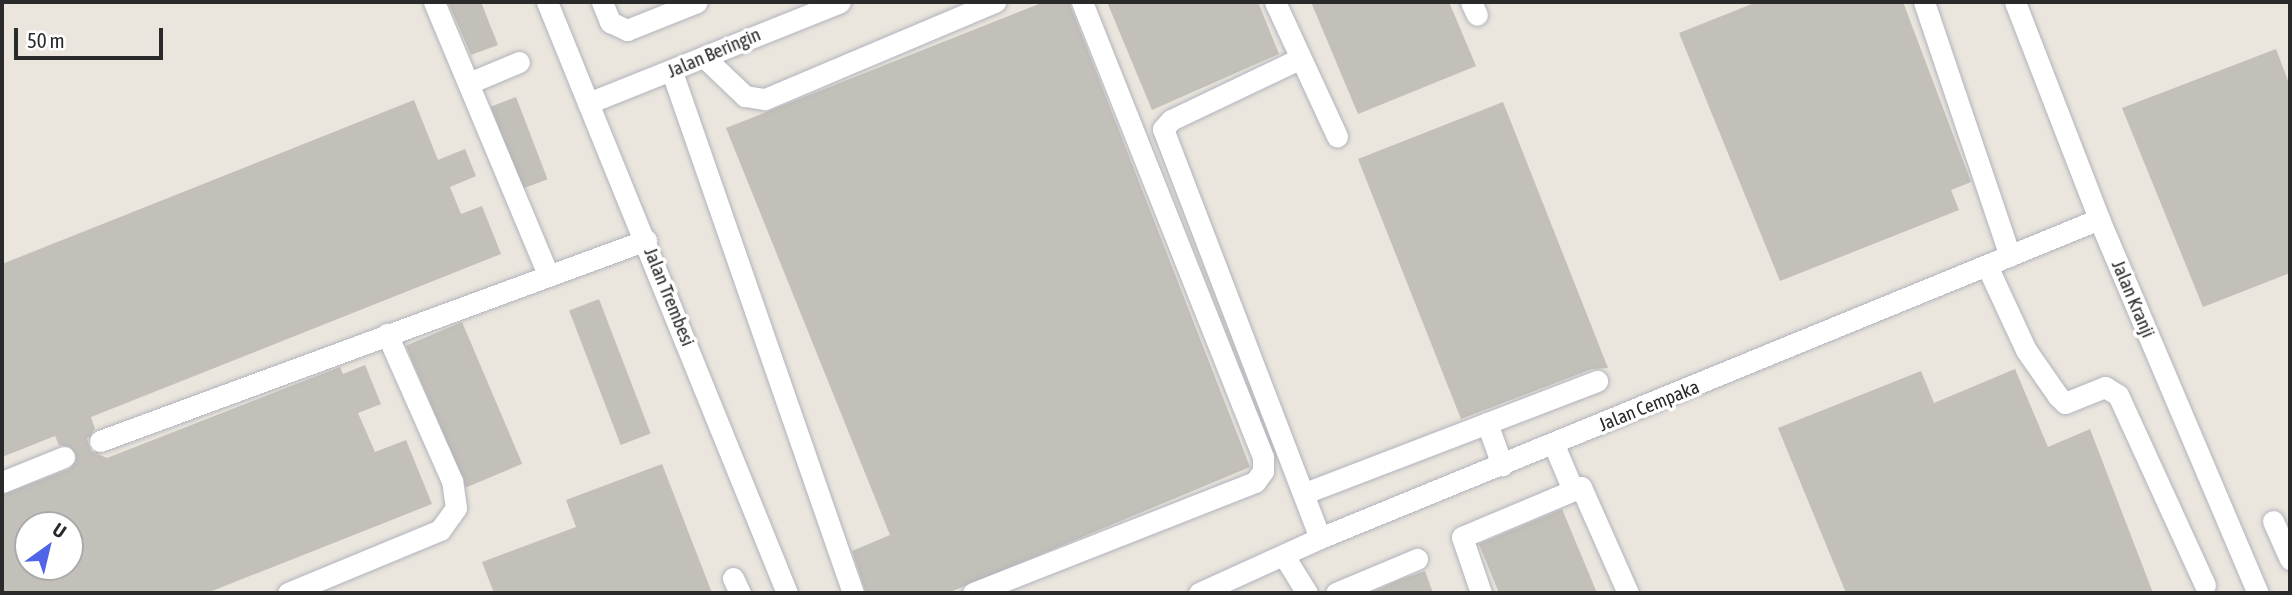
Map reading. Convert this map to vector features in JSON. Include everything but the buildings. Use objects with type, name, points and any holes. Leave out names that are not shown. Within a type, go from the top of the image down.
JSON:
[{"type":"street","points":[[434,2],[548,275]]},
{"type":"street","name":"Jalan Trembesi","points":[[547,2],[646,240],[787,593]]},
{"type":"street","points":[[602,2],[610,22],[627,30],[696,2]]},
{"type":"street","name":"Jalan Beringin","points":[[588,103],[672,72],[839,2]]},
{"type":"street","points":[[704,57],[745,96],[765,99],[995,2]]},
{"type":"street","points":[[973,593],[1255,482],[1263,471],[1263,457],[1082,2]]},
{"type":"street","points":[[1275,2],[1299,59],[1337,136]]},
{"type":"street","points":[[1924,2],[2010,256]]},
{"type":"street","name":"Jalan Kranji","points":[[2015,2],[2099,219],[2258,593]]},
{"type":"street","points":[[1299,59],[1171,120],[1163,130],[1305,493],[1320,538]]},
{"type":"street","points":[[469,83],[519,62]]},
{"type":"street","points":[[672,72],[853,593]]},
{"type":"street","name":"Jalan Cempaka","points":[[1199,593],[1239,586],[1284,556],[1320,538],[1553,445],[2099,219]]},
{"type":"street","points":[[100,441],[646,240]]},
{"type":"street","points":[[1987,266],[2026,350],[2065,403],[2105,387],[2118,395],[2205,585]]},
{"type":"street","points":[[288,593],[440,530],[456,508],[452,481],[387,334]]},
{"type":"street","points":[[1305,493],[1597,381]]},
{"type":"street","points":[[1487,423],[1502,465]]},
{"type":"street","points":[[1553,445],[1573,489]]},
{"type":"street","points":[[2,482],[64,457]]},
{"type":"street","points":[[1481,593],[1462,537],[1573,489],[1584,490],[1628,593]]},
{"type":"street","points":[[2273,521],[2290,559]]},
{"type":"street","points":[[1284,556],[1307,593]]},
{"type":"street","points":[[1336,593],[1417,559]]},
{"type":"tunnel","points":[[64,457],[100,441]]}]
